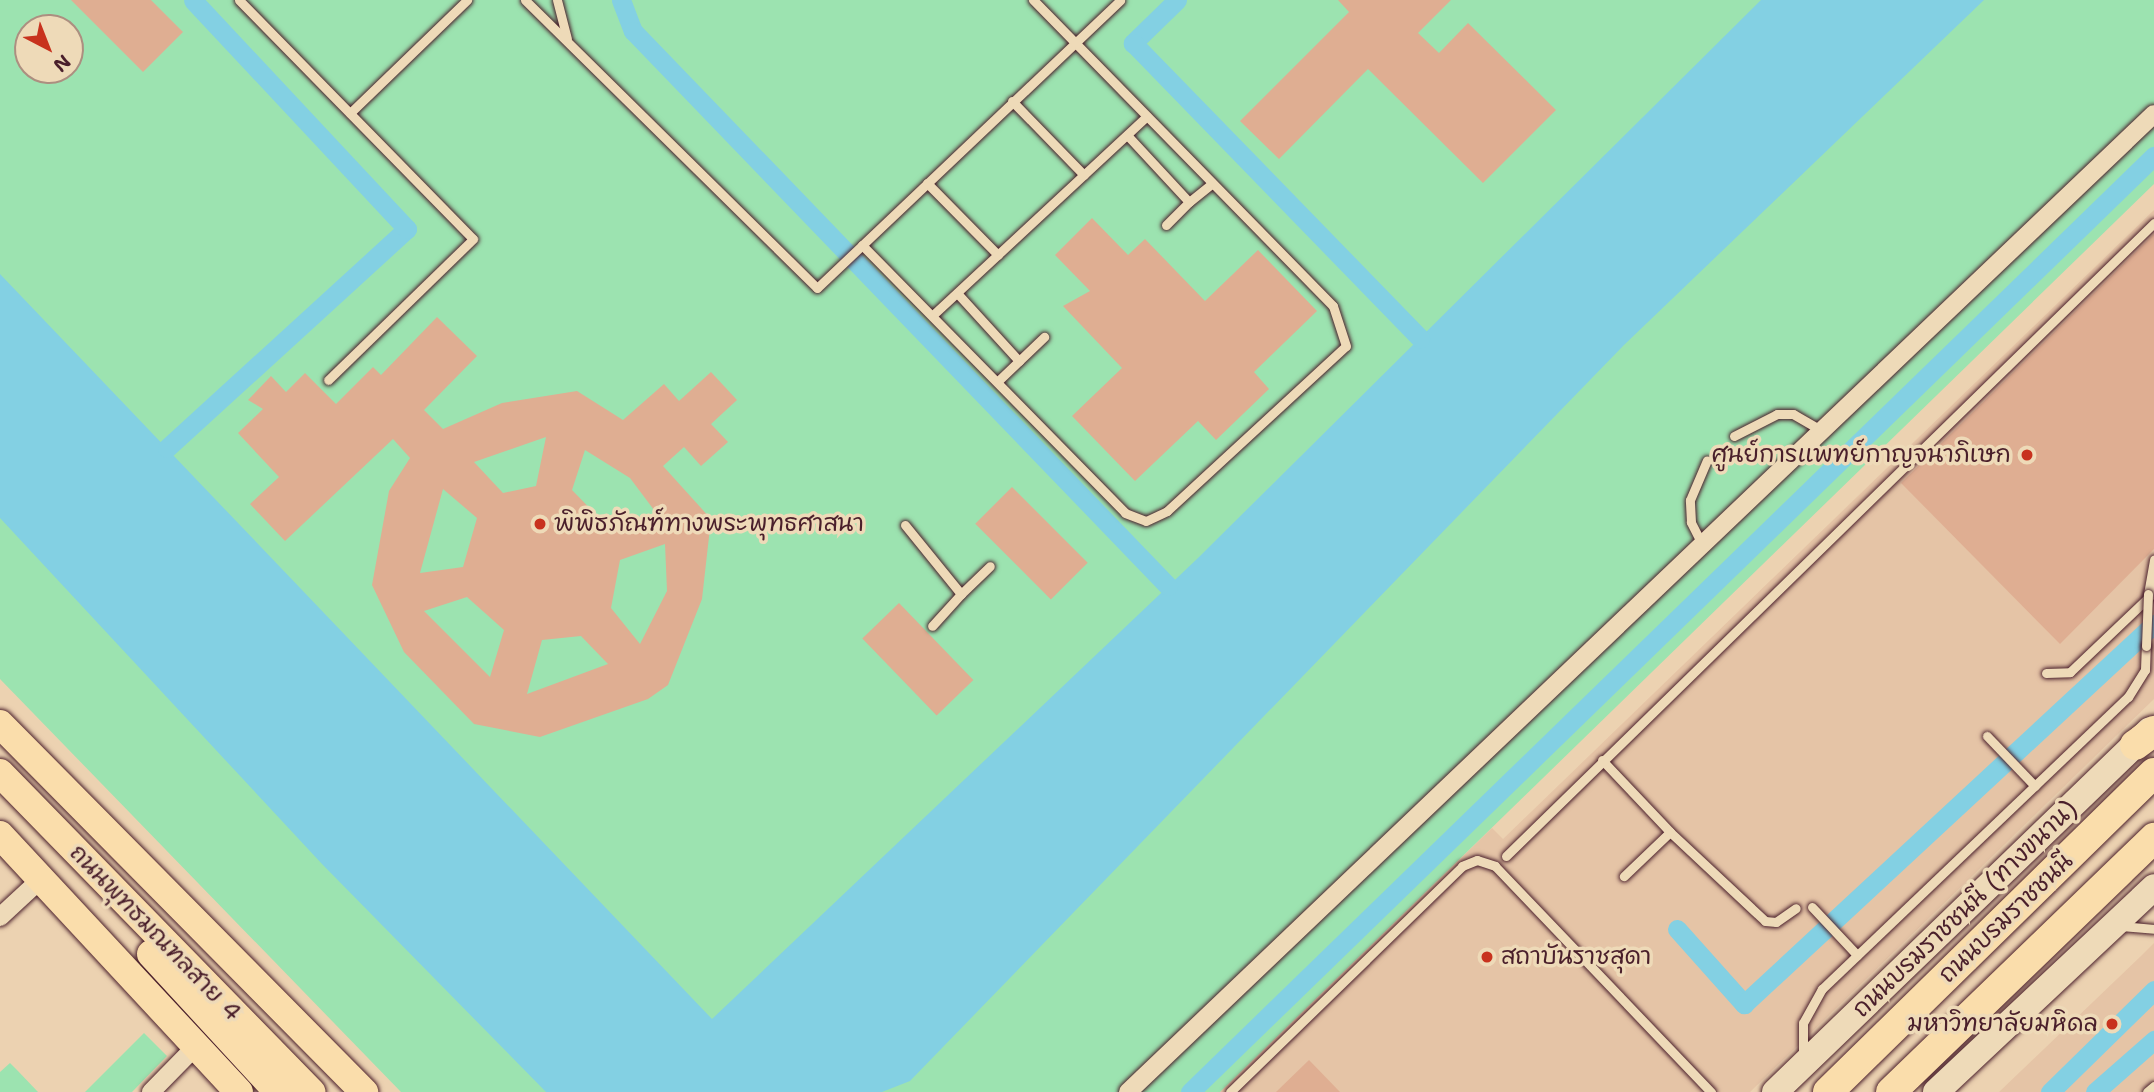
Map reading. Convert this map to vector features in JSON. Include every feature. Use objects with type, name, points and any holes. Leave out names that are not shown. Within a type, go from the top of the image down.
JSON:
[{"type":"highway","name":"ถนนบรมราชชนนี","points":[[1828,1092],[2154,773]]},
{"type":"highway","name":"ถนนบรมราชชนนี","points":[[1891,1092],[2154,838]]},
{"type":"main road","points":[[0,724],[364,1092]]},
{"type":"main road","name":"ถนนบรมราชชนนี (ทางขนาน)","points":[[1775,1092],[2148,734]]},
{"type":"main road","name":"ถนนพุทธมณฑลสาย 4","points":[[0,773],[311,1092]]},
{"type":"main road","points":[[0,785],[278,1092]]},
{"type":"main road","name":"ถนนพุทธมณฑลสาย 4","points":[[0,835],[239,1092]]},
{"type":"main road","points":[[1936,1092],[2154,887]]},
{"type":"street","points":[[1128,1092],[1704,547],[2154,114]]},
{"type":"street","points":[[0,917],[40,880]]},
{"type":"street","points":[[151,1092],[197,1046]]},
{"type":"lane","points":[[239,0],[473,239],[328,380]]},
{"type":"lane","points":[[350,113],[467,0]]},
{"type":"lane","points":[[525,0],[817,288],[1120,0]]},
{"type":"lane","points":[[557,0],[568,42]]},
{"type":"lane","points":[[862,245],[935,313],[1125,513],[1146,521],[1167,511],[1334,360],[1346,346],[1346,332],[1333,306],[1033,0]]},
{"type":"lane","points":[[1013,102],[1084,175]]},
{"type":"lane","points":[[935,313],[1147,116]]},
{"type":"lane","points":[[1127,135],[1189,202]]},
{"type":"lane","points":[[927,183],[998,256]]},
{"type":"lane","points":[[1166,225],[1211,184]]},
{"type":"lane","points":[[1506,856],[2154,223]]},
{"type":"lane","points":[[957,293],[1018,361]]},
{"type":"lane","points":[[998,380],[1044,338]]},
{"type":"lane","points":[[1734,436],[1777,414],[1793,414],[1824,432]]},
{"type":"lane","points":[[1704,547],[1691,522],[1690,499],[1707,460]]},
{"type":"lane","points":[[905,525],[961,594]]},
{"type":"lane","points":[[1803,1066],[1803,1023],[1812,1002],[1857,955],[2140,682],[2154,560]]},
{"type":"lane","points":[[932,626],[990,566]]},
{"type":"lane","points":[[2046,673],[2070,672],[2151,593]]},
{"type":"lane","points":[[1987,736],[2035,786]]},
{"type":"lane","points":[[1602,760],[1670,832],[1765,921],[1776,922],[1796,908]]},
{"type":"lane","points":[[1624,876],[1670,832]]},
{"type":"lane","points":[[1230,1092],[1462,866],[1477,860],[1495,866],[1711,1092]]},
{"type":"lane","points":[[1816,910],[1857,955]]},
{"type":"lane","points":[[2111,926],[2154,929]]},
{"type":"lane","points":[[2147,1092],[2154,1086]]},
{"type":"shaded area","name":"ศูนย์การแพทย์กาญจนาภิเษก","points":[[2154,210],[2154,699],[1750,1092],[1220,1092],[1492,828],[1503,839]]},
{"type":"shaded area","name":"มหาวิทยาลัยมหิดล","points":[[2154,943],[2154,1092],[1999,1092],[2141,956]]},
{"type":"green space","points":[[0,0],[2154,0],[2154,184],[1220,1092],[401,1092],[0,679]]},
{"type":"green space","points":[[144,1033],[167,1056],[132,1092],[85,1092]]},
{"type":"green space","points":[[10,1063],[38,1092],[0,1092],[0,1072]]},
{"type":"water","points":[[1761,0],[1984,0],[1624,345],[910,1081],[882,1092],[546,1092],[322,864],[0,518],[0,274],[712,1019],[1198,558]]},
{"type":"building","points":[[71,0],[151,0],[183,32],[143,72]]},
{"type":"building","points":[[1338,0],[1451,0],[1418,33],[1439,53],[1468,23],[1556,110],[1483,183],[1368,69],[1279,159],[1240,121],[1349,12]]},
{"type":"building","points":[[1092,218],[1128,255],[1145,239],[1205,301],[1258,250],[1317,311],[1254,372],[1269,389],[1216,440],[1198,421],[1135,481],[1072,416],[1122,368],[1063,306],[1090,291],[1055,255]]},
{"type":"building","points":[[2154,234],[2154,549],[2060,644],[1901,483]]},
{"type":"building","name":"พิพิธภัณฑ์ทางพระพุทธศาสนา","points":[[437,317],[477,356],[424,410],[443,429],[502,403],[577,391],[623,420],[664,384],[679,401],[711,372],[737,400],[711,424],[728,442],[701,466],[684,447],[663,466],[711,519],[702,599],[668,685],[648,699],[540,737],[474,724],[404,652],[372,585],[389,491],[410,458],[393,439],[285,541],[250,504],[279,477],[238,433],[263,409],[248,400],[271,376],[286,392],[305,373],[336,404],[373,367],[381,375]],"holes":[[[546,437],[536,486],[503,493],[474,462]],[[585,450],[630,478],[657,514],[610,529],[572,490]],[[443,489],[477,518],[463,567],[420,573]],[[665,544],[667,591],[640,644],[611,608],[620,560]],[[467,597],[504,630],[490,677],[424,611]],[[581,636],[608,664],[527,694],[542,640]]]},
{"type":"building","points":[[1012,487],[1088,563],[1051,599],[975,524]]},
{"type":"building","points":[[899,603],[973,680],[937,715],[862,638]]},
{"type":"building","points":[[1309,1060],[1340,1092],[1276,1092]]},
{"type":"waterway","points":[[167,448],[407,229],[193,0]]},
{"type":"waterway","points":[[621,0],[633,31],[1168,586]]},
{"type":"waterway","points":[[1177,0],[1133,43],[1420,338]]},
{"type":"waterway","points":[[1190,1092],[2154,156]]},
{"type":"waterway","points":[[1677,929],[1744,1004],[2154,624]]},
{"type":"waterway","points":[[2050,1092],[2154,990]]},
{"type":"waterway","points":[[2095,1092],[2154,1040]]},
{"type":"place","name":"ศูนย์การแพทย์กาญจนาภิเษก","points":[[2027,455]]},
{"type":"place","name":"พิพิธภัณฑ์ทางพระพุทธศาสนา","points":[[540,524]]},
{"type":"place","name":"สถาบันราชสุดา","points":[[1487,957]]},
{"type":"place","name":"มหาวิทยาลัยมหิดล","points":[[2112,1024]]}]
